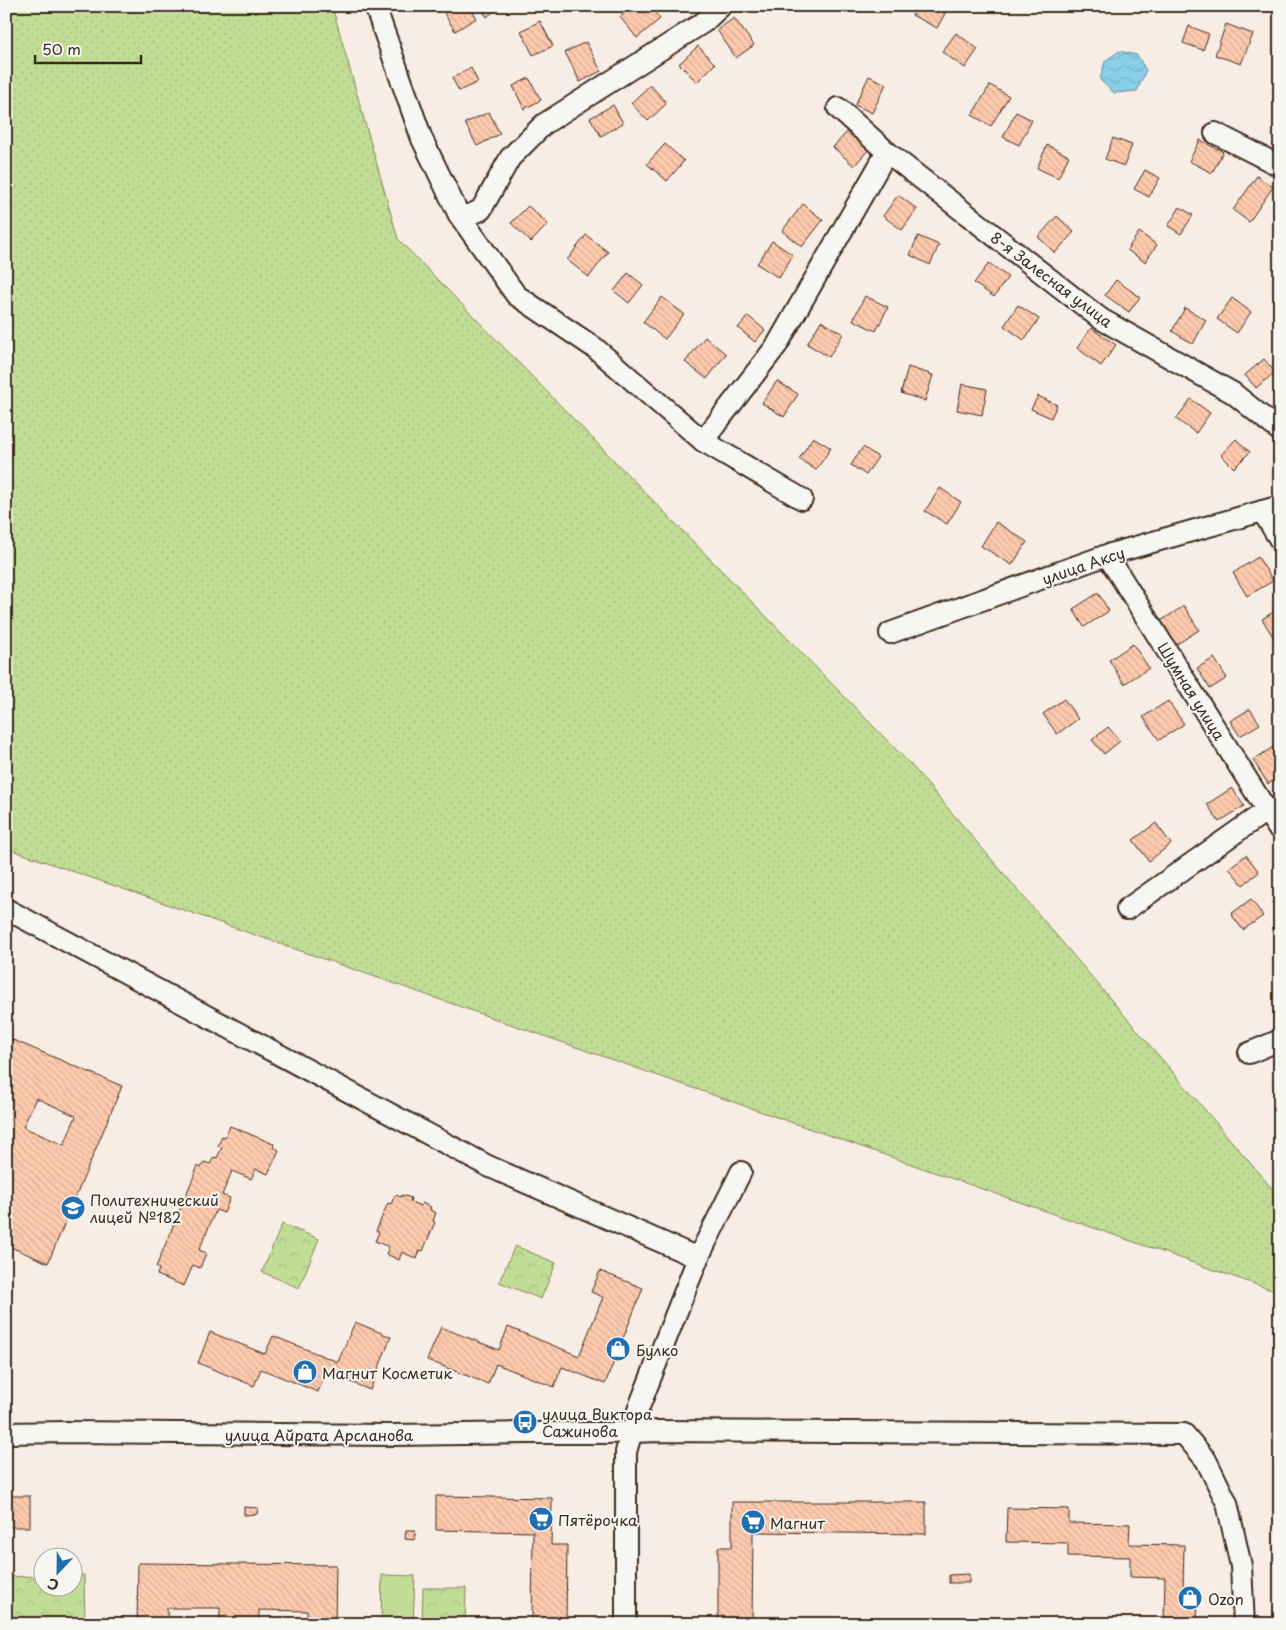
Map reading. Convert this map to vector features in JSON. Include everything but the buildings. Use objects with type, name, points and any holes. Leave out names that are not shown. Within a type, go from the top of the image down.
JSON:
[{"type":"street","points":[[375,6],[422,139],[459,215],[516,295],[595,348],[702,441],[802,499]]},
{"type":"street","points":[[459,215],[469,215],[481,210],[510,158],[544,124],[696,27],[721,6]]},
{"type":"street","name":"8-я Залесная улица","points":[[838,108],[887,152],[1101,319],[1233,393],[1280,431]]},
{"type":"street","points":[[1215,133],[1280,166]]},
{"type":"street","points":[[702,441],[777,345],[887,152]]},
{"type":"street","points":[[1271,509],[1280,540]]},
{"type":"street","name":"улица Аксу","points":[[890,633],[1107,555],[1271,509]]},
{"type":"street","name":"Шумная улица","points":[[1107,555],[1272,819],[1126,909]]},
{"type":"street","points":[[6,909],[488,1166],[698,1258]]},
{"type":"street","points":[[1249,1053],[1280,1040]]},
{"type":"street","points":[[626,1624],[626,1452],[631,1432],[639,1407],[698,1258],[741,1172]]},
{"type":"street","name":"улица Айрата Арсланова","points":[[6,1433],[393,1435],[669,1431],[1184,1434],[1206,1460],[1227,1503],[1241,1566],[1244,1624]]},
{"type":"green space","points":[[6,6],[332,6],[398,239],[912,766],[1280,1198],[1280,1293],[6,848]]},
{"type":"green space","points":[[282,1224],[319,1239],[299,1288],[262,1272]]},
{"type":"green space","points":[[515,1246],[556,1263],[541,1299],[499,1282]]},
{"type":"green space","points":[[82,1575],[84,1575],[85,1624],[6,1624],[6,1577],[32,1576],[32,1598],[82,1598]]},
{"type":"green space","points":[[382,1575],[415,1576],[413,1624],[381,1624]]},
{"type":"green space","points":[[423,1588],[466,1588],[465,1624],[422,1624]]},
{"type":"water","points":[[1119,51],[1137,55],[1146,70],[1137,91],[1114,93],[1100,80],[1105,61]]},
{"type":"place","name":"Политехнический лицей №182","points":[[73,1208]]},
{"type":"place","name":"Булко","points":[[618,1349]]},
{"type":"place","name":"Магнит Косметик","points":[[305,1372]]},
{"type":"place","name":"улица Виктора Сажинова","points":[[525,1422]]},
{"type":"place","name":"Пятёрочка","points":[[541,1519]]},
{"type":"place","name":"Магнит","points":[[753,1522]]},
{"type":"place","name":"Ozon","points":[[1190,1598]]}]
